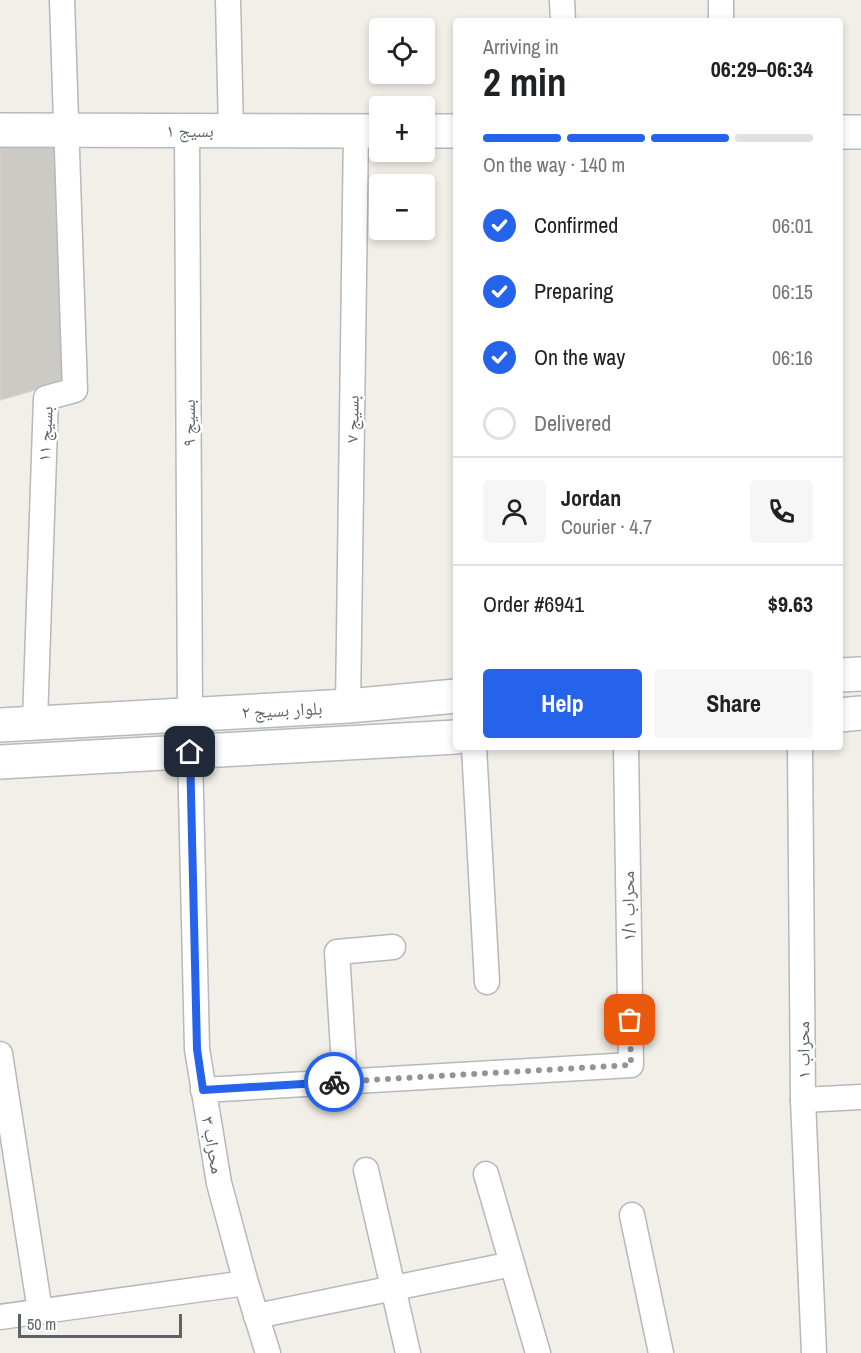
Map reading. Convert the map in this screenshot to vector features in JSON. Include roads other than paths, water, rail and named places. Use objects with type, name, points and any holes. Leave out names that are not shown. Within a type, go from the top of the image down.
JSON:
[{"type":"main road","name":"بسیج ۱","points":[[0,129],[368,131]]},
{"type":"main road","points":[[435,131],[453,131]]},
{"type":"main road","points":[[843,132],[861,132]]},
{"type":"main road","points":[[843,675],[861,674]]},
{"type":"main road","name":"بلوار بسیج ۲","points":[[0,725],[348,706],[453,696]]},
{"type":"main road","points":[[843,715],[861,714]]},
{"type":"main road","name":"بلوار بسیج ۲","points":[[0,762],[453,737]]},
{"type":"street","points":[[62,0],[65,130]]},
{"type":"street","points":[[228,0],[231,130]]},
{"type":"street","points":[[562,0],[563,18]]},
{"type":"street","points":[[721,0],[721,18]]},
{"type":"street","name":"۱۱ بسیج","points":[[35,722],[46,398],[75,390],[65,130]]},
{"type":"street","name":"۹ بسیج","points":[[187,130],[190,715]]},
{"type":"street","name":"۷ بسیج","points":[[348,706],[368,131]]},
{"type":"street","points":[[474,750],[488,982]]},
{"type":"street","name":"محراب ۱/۱","points":[[345,1082],[631,1065],[626,750]]},
{"type":"street","name":"محراب ۱","points":[[800,750],[803,1100],[814,1353]]},
{"type":"street","name":"محراب ۳","points":[[190,752],[197,1049],[219,1183],[268,1353]]},
{"type":"street","points":[[203,1090],[345,1082],[337,952],[393,947]]},
{"type":"street","points":[[0,1054],[40,1311]]},
{"type":"street","points":[[803,1100],[861,1097]]},
{"type":"street","points":[[366,1170],[408,1353]]},
{"type":"street","points":[[486,1174],[538,1353]]},
{"type":"street","points":[[632,1215],[661,1353]]},
{"type":"street","points":[[256,1316],[512,1264]]},
{"type":"street","points":[[0,1317],[246,1283]]}]
